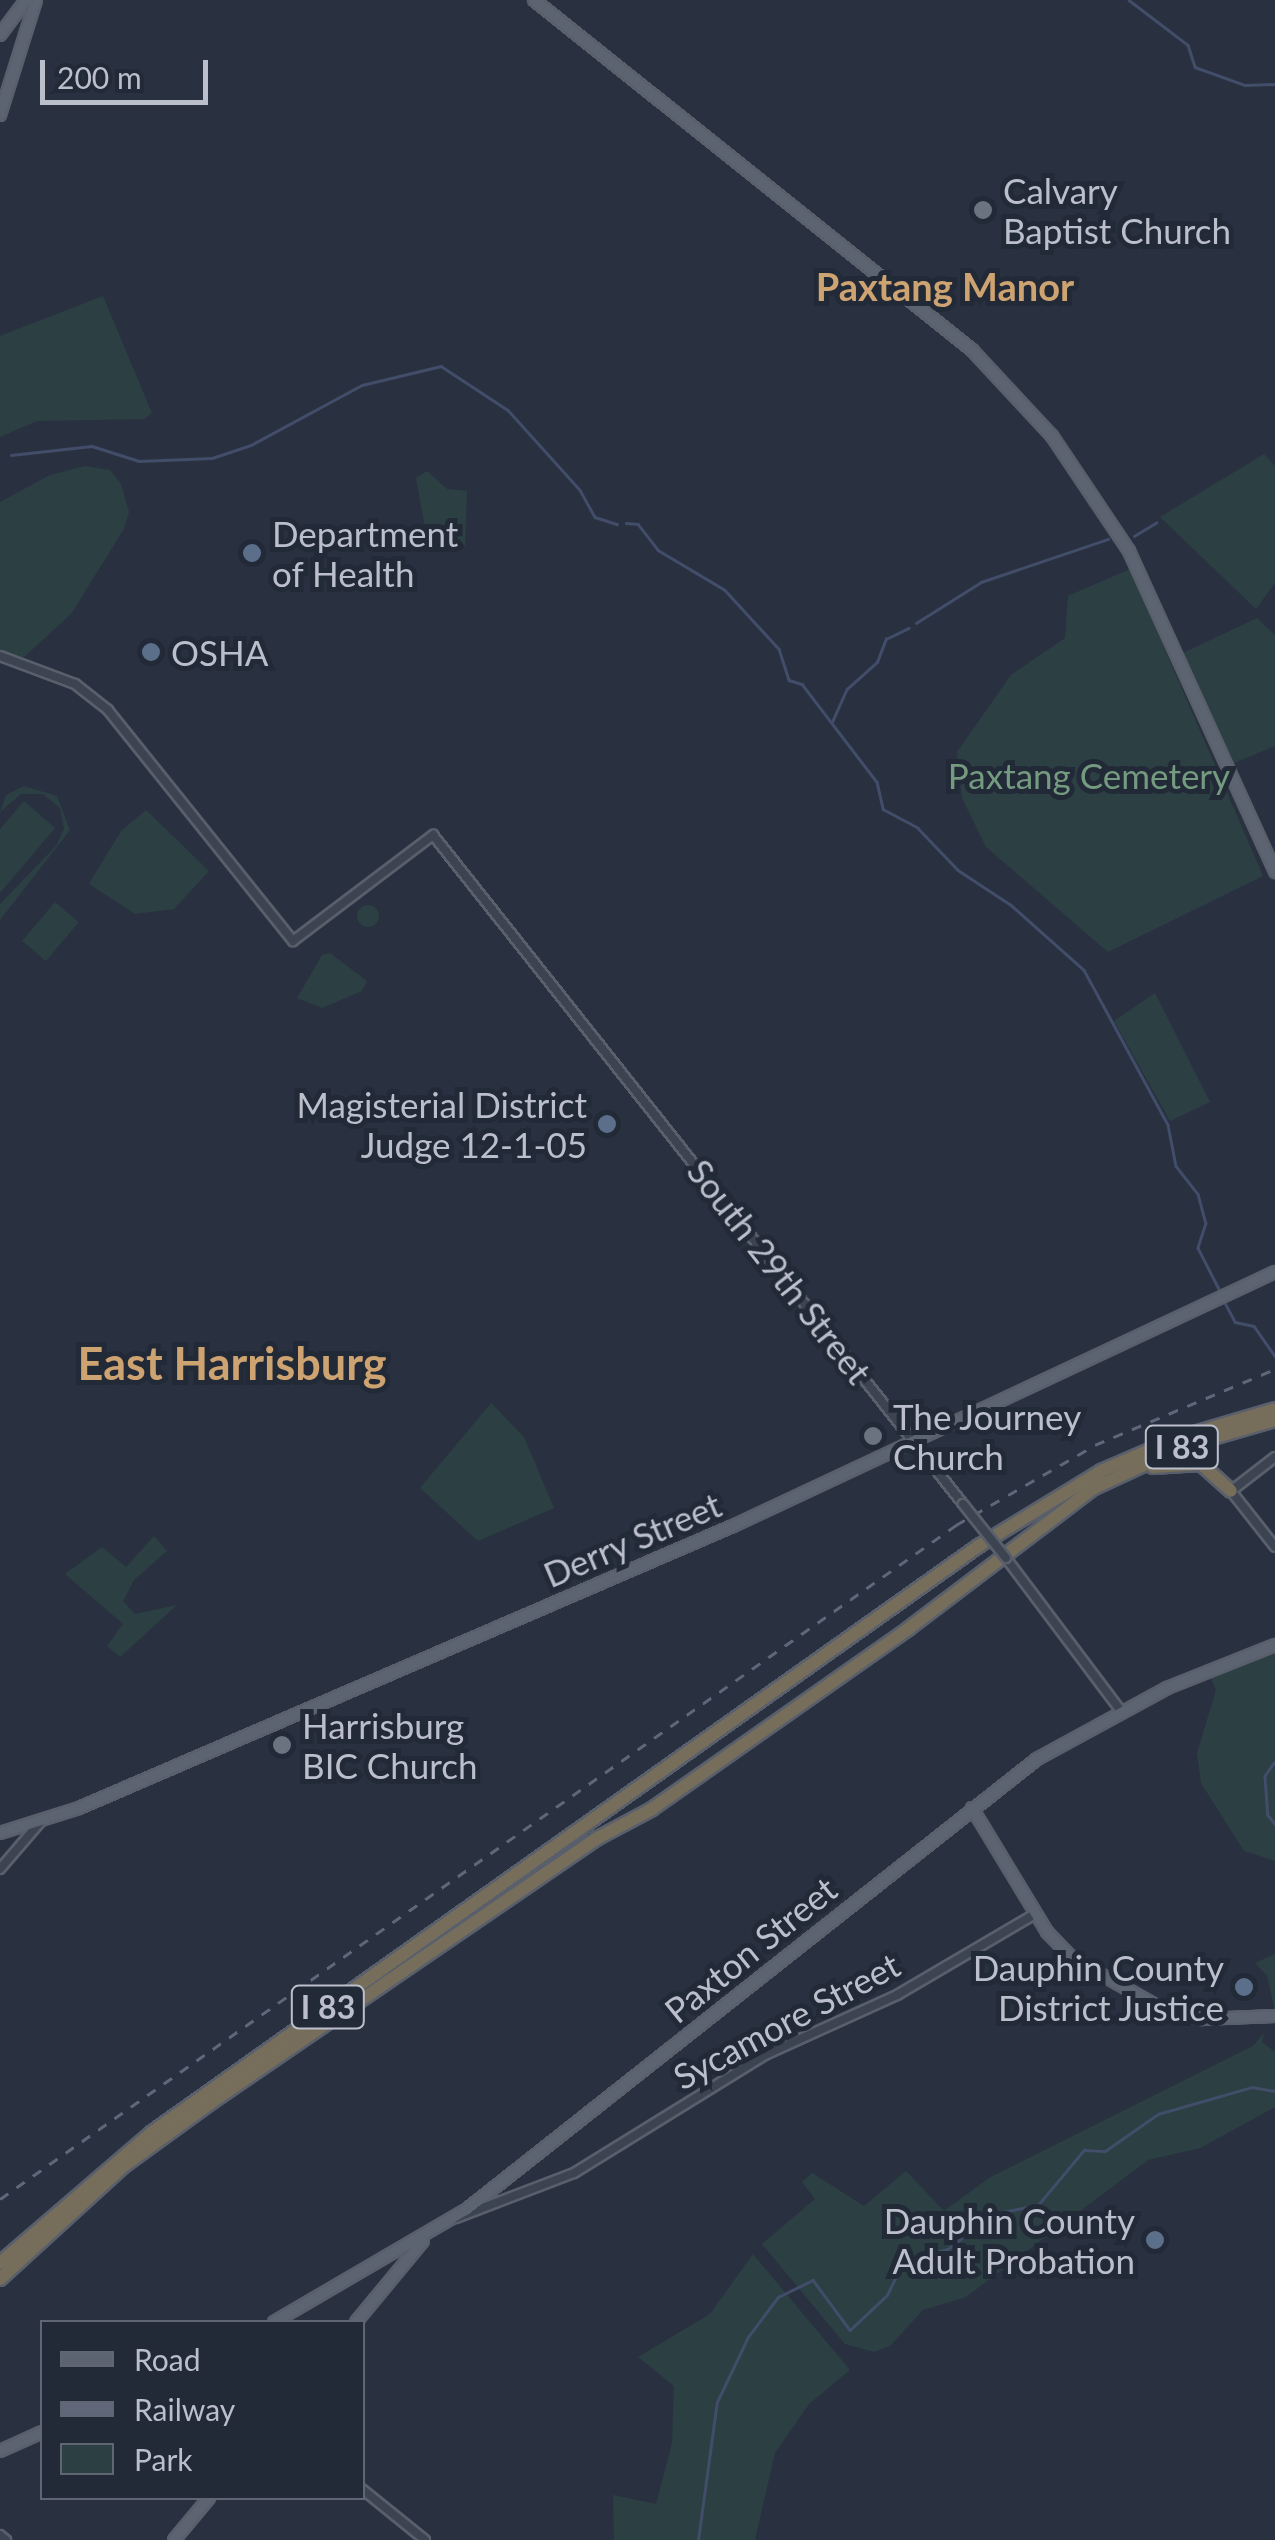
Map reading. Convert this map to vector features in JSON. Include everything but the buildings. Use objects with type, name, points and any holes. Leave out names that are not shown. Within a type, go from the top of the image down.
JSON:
[{"type":"highway","name":"I 83","points":[[0,2261],[151,2133],[980,1544],[1102,1471],[1180,1436],[1275,1408]]},
{"type":"highway","name":"I 83","points":[[0,2278],[125,2165],[212,2102],[598,1838],[652,1809],[908,1629],[1094,1488],[1186,1446],[1275,1420]]},
{"type":"highway","points":[[1094,1488],[1186,1461],[1209,1468],[1231,1492]]},
{"type":"main road","points":[[0,35],[27,0]]},
{"type":"main road","points":[[0,115],[5,76],[27,0]]},
{"type":"main road","points":[[5,76],[36,0]]},
{"type":"main road","points":[[534,0],[972,350],[1052,436],[1129,551],[1275,872]]},
{"type":"main road","name":"Derry Street","points":[[0,1833],[42,1820],[364,1687],[916,1442],[1275,1272]]},
{"type":"main road","name":"Paxton Street","points":[[278,2320],[452,2219],[1037,1760],[1122,1711],[1275,1646]]},
{"type":"main road","points":[[972,1808],[1036,1914],[1072,1958],[1168,2012],[1202,2019],[1275,2016]]},
{"type":"main road","points":[[358,2320],[426,2236]]},
{"type":"main road","points":[[0,2451],[40,2433]]},
{"type":"main road","points":[[174,2540],[207,2500]]},
{"type":"street","name":"South 29th Street","points":[[0,656],[75,684],[108,710],[293,940],[433,835],[916,1442],[1122,1711]]},
{"type":"street","points":[[1275,1457],[1231,1492],[1275,1547]]},
{"type":"street","points":[[0,1870],[42,1820]]},
{"type":"street","name":"Sycamore Street","points":[[452,2219],[574,2174],[765,2054],[886,2001],[1036,1914]]},
{"type":"street","points":[[365,2491],[424,2540]]},
{"type":"street","points":[[0,2535],[6,2540]]},
{"type":"green space","points":[[103,296],[152,413],[144,419],[37,421],[0,437],[0,336]]},
{"type":"green space","points":[[1264,454],[1275,466],[1275,583],[1256,609],[1160,517]]},
{"type":"green space","points":[[85,466],[110,470],[121,484],[129,512],[124,529],[71,614],[23,658],[0,651],[0,502],[50,475]]},
{"type":"green space","points":[[427,471],[447,489],[467,491],[465,546],[428,543],[416,478]]},
{"type":"green space","name":"Paxtang Cemetery","points":[[1130,569],[1263,876],[1108,952],[986,847],[962,798],[957,752],[1011,675],[1065,638],[1068,596]]},
{"type":"green space","points":[[1257,618],[1275,635],[1275,746],[1232,764],[1183,653]]},
{"type":"green space","points":[[24,786],[57,796],[70,830],[0,920],[0,904],[56,846],[64,829],[60,808],[43,794],[21,794],[0,812],[6,795]]},
{"type":"green space","points":[[24,801],[55,828],[0,893],[0,829]]},
{"type":"green space","points":[[146,810],[209,871],[174,909],[135,914],[89,884],[121,831]]},
{"type":"green space","points":[[55,902],[79,922],[46,961],[22,941]]},
{"type":"green space","points":[[368,905],[376,908],[376,924],[368,927],[360,924],[357,916],[360,908]]},
{"type":"green space","points":[[330,953],[367,981],[362,991],[322,1008],[297,998],[322,955]]},
{"type":"green space","points":[[1155,993],[1210,1102],[1170,1121],[1114,1021]]},
{"type":"green space","points":[[491,1403],[524,1437],[554,1508],[478,1541],[420,1488]]},
{"type":"green space","points":[[154,1536],[167,1551],[134,1580],[123,1601],[135,1614],[177,1605],[120,1657],[107,1646],[123,1624],[65,1574],[102,1547],[126,1567]]},
{"type":"green space","points":[[1275,1651],[1275,1861],[1244,1851],[1201,1783],[1197,1753],[1216,1690],[1210,1676]]},
{"type":"green space","points":[[1275,1954],[1275,2011],[1267,1976],[1255,1963]]},
{"type":"green space","points":[[1265,2032],[1262,2042],[1275,2052],[1275,2107],[1200,2148],[1148,2160],[966,2297],[923,2310],[890,2346],[874,2352],[845,2344],[762,2244],[815,2199],[802,2182],[812,2173],[864,2206],[906,2171],[944,2211],[989,2178],[1253,2046]]},
{"type":"green space","points":[[753,2254],[850,2370],[809,2404],[775,2453],[755,2540],[614,2540],[613,2495],[656,2504],[672,2443],[674,2386],[638,2357],[710,2314]]},
{"type":"waterway","points":[[1129,0],[1188,45],[1195,67],[1245,85],[1275,84]]},
{"type":"waterway","points":[[11,455],[92,446],[139,461],[212,458],[251,445],[362,385],[441,366],[508,410],[580,490],[595,517],[617,524]]},
{"type":"waterway","points":[[626,523],[638,524],[658,550],[725,590],[779,649],[789,680],[802,684],[877,782],[883,809],[918,828],[958,870],[1011,905],[1084,970],[1168,1125],[1176,1166],[1198,1194],[1206,1223],[1198,1248],[1220,1291]]},
{"type":"waterway","points":[[1134,536],[1156,523]]},
{"type":"waterway","points":[[916,623],[981,582],[1108,539]]},
{"type":"waterway","points":[[832,722],[847,689],[877,662],[886,639],[909,628]]},
{"type":"waterway","points":[[1223,1299],[1235,1322],[1254,1326],[1275,1356]]},
{"type":"waterway","points":[[1275,1762],[1265,1776],[1268,1815],[1275,1824]]},
{"type":"waterway","points":[[698,2540],[717,2402],[748,2337],[778,2297],[813,2280],[850,2330],[887,2295],[904,2260],[948,2249],[992,2214],[1038,2205],[1084,2150],[1105,2151],[1158,2114],[1252,2087],[1275,2091]]},
{"type":"railway","points":[[0,2199],[956,1525],[1095,1445],[1275,1369]]},
{"type":"place","name":"Calvary Baptist Church","points":[[983,210]]},
{"type":"place","name":"Department of Health","points":[[252,553]]},
{"type":"place","name":"OSHA","points":[[151,652]]},
{"type":"place","name":"Magisterial District Judge 12-1-05","points":[[607,1124]]},
{"type":"place","name":"The Journey Church","points":[[873,1436]]},
{"type":"place","name":"Harrisburg BIC Church","points":[[282,1745]]},
{"type":"place","name":"Dauphin County District Justice","points":[[1244,1987]]},
{"type":"place","name":"Dauphin County Adult Probation","points":[[1155,2240]]},
{"type":"district","name":"Paxtang Manor","points":[[945,287]]},
{"type":"district","name":"East Harrisburg","points":[[232,1364]]}]
